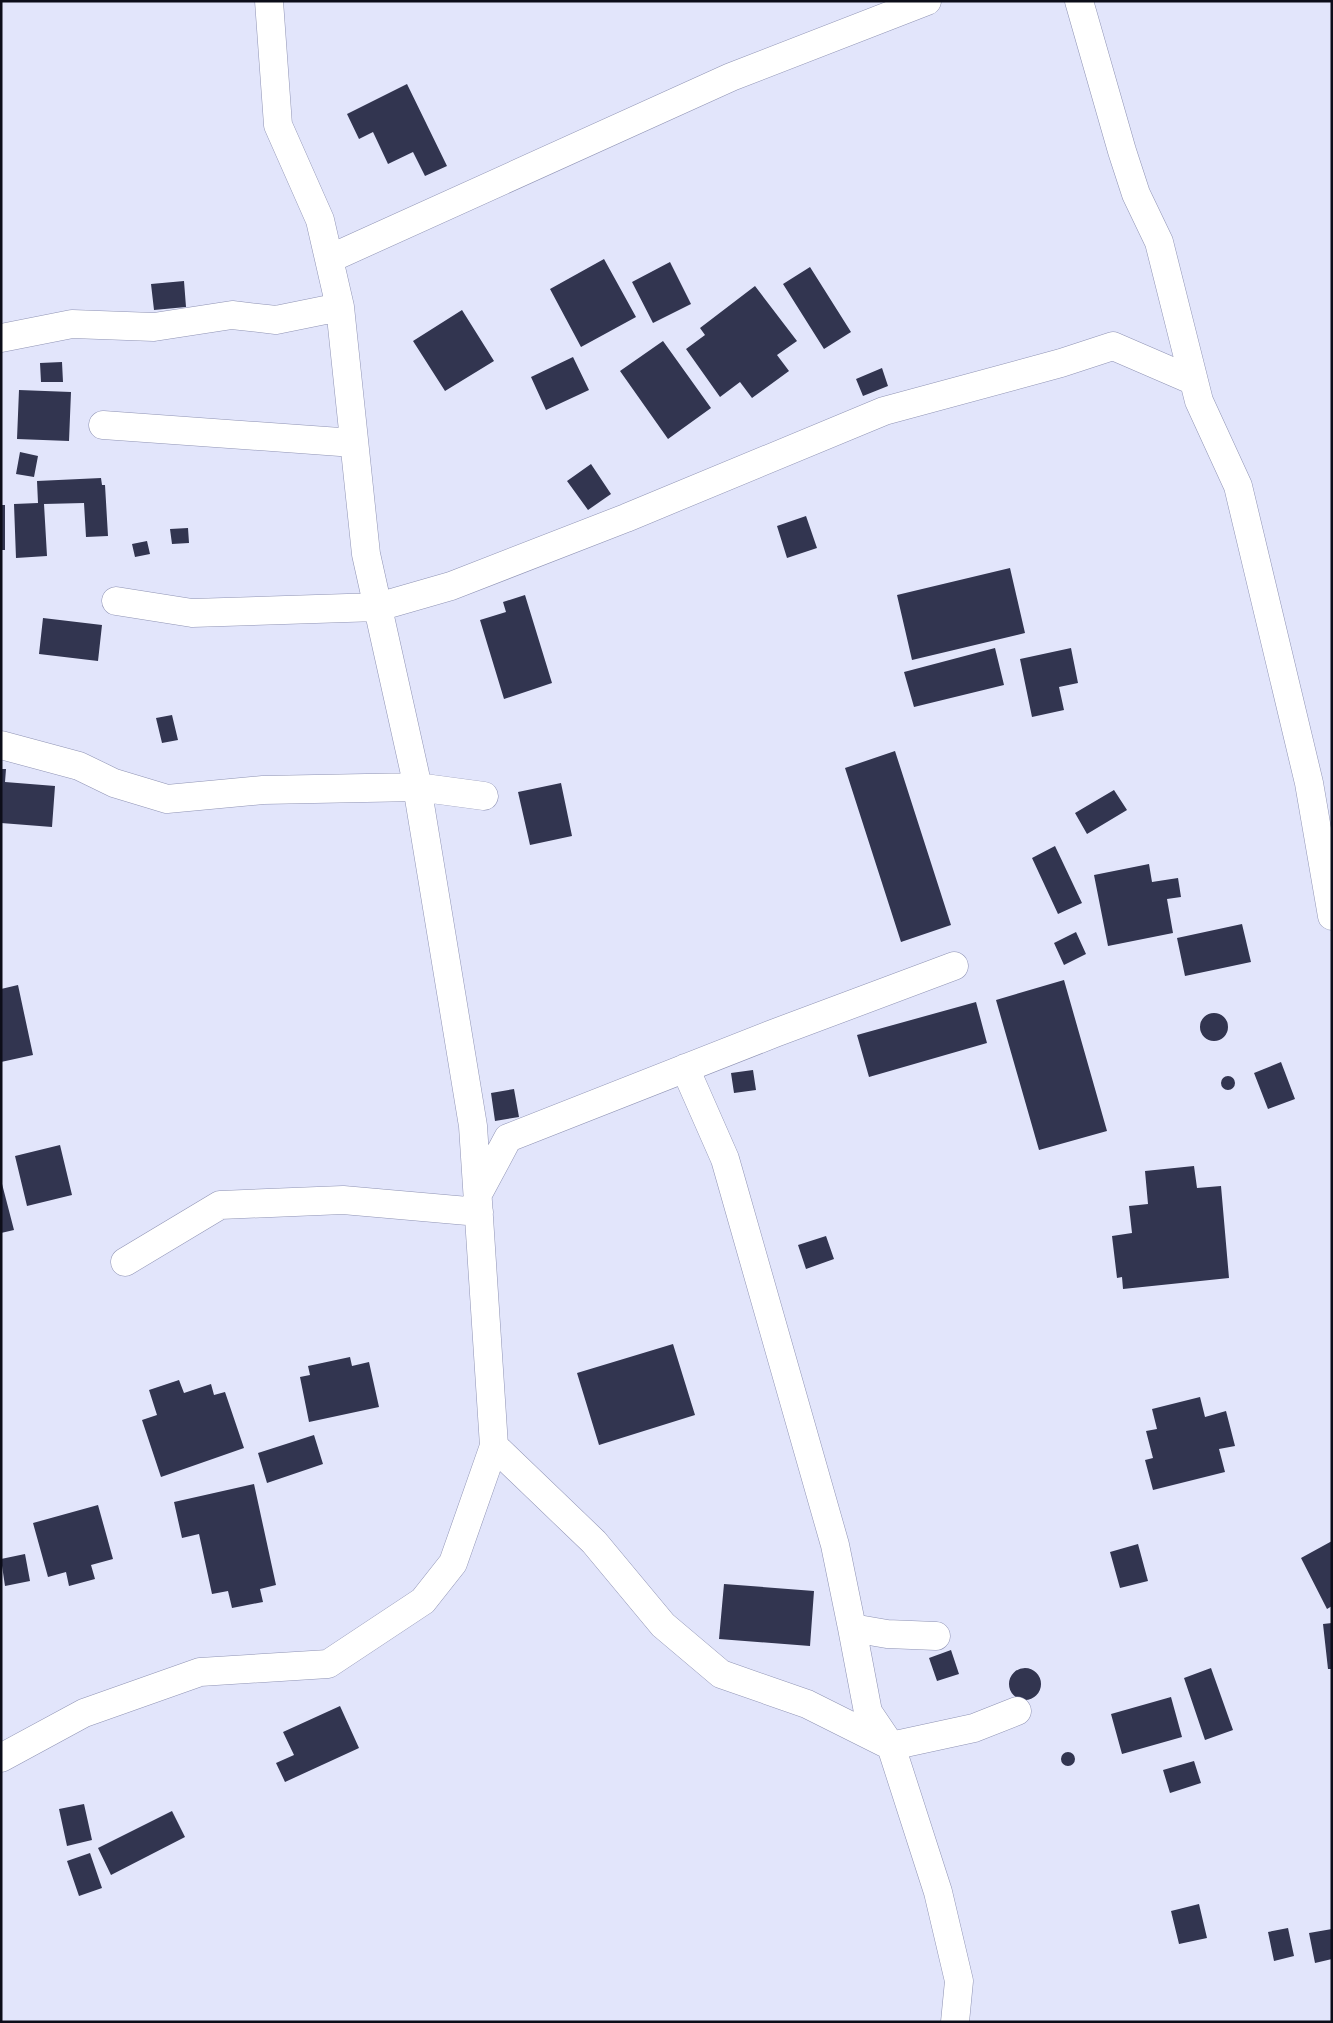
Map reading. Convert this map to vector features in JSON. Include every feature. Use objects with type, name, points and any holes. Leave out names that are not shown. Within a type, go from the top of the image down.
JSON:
[{"type":"street","points":[[1,1758],[84,1713],[200,1672],[328,1664],[423,1601],[453,1563],[494,1446],[473,1126],[417,787],[366,554],[340,307],[320,220],[278,125],[270,1]]},
{"type":"street","points":[[329,259],[731,77],[927,1]]},
{"type":"street","points":[[1079,1],[1136,194],[1159,242],[1199,401],[1238,486],[1309,783],[1332,916]]},
{"type":"street","points":[[1,338],[72,324],[154,327],[232,315],[276,320],[340,307]]},
{"type":"street","points":[[116,601],[192,613],[378,607],[470,579],[626,518],[884,411],[1061,363],[1113,346],[1194,381]]},
{"type":"street","points":[[103,425],[354,443]]},
{"type":"street","points":[[1,745],[79,766],[114,783],[167,800],[263,790],[417,787],[484,796]]},
{"type":"street","points":[[478,1203],[508,1138],[685,1068],[954,966]]},
{"type":"street","points":[[685,1068],[725,1159],[835,1545],[868,1712],[891,1746],[938,1892],[959,1981],[955,2022]]},
{"type":"street","points":[[124,1262],[220,1205],[343,1200],[478,1203]]},
{"type":"street","points":[[494,1446],[594,1542],[663,1625],[721,1674],[806,1704],[891,1746],[974,1728],[1017,1712]]},
{"type":"street","points":[[852,1628],[887,1634],[936,1636]]},
{"type":"building","points":[[407,84],[447,166],[425,176],[413,152],[388,164],[373,132],[359,139],[347,114]]},
{"type":"building","points":[[604,259],[636,317],[581,347],[550,289]]},
{"type":"building","points":[[670,262],[691,304],[653,323],[632,282]]},
{"type":"building","points":[[810,267],[851,332],[824,349],[783,284]]},
{"type":"building","points":[[184,281],[186,307],[154,310],[151,284]]},
{"type":"building","points":[[755,286],[797,341],[777,355],[789,371],[752,398],[740,382],[720,397],[686,349],[705,335],[700,328]]},
{"type":"building","points":[[462,310],[494,361],[445,391],[413,341]]},
{"type":"building","points":[[663,341],[711,408],[668,439],[620,371]]},
{"type":"building","points":[[573,357],[589,390],[546,410],[531,377]]},
{"type":"building","points":[[62,362],[63,382],[41,382],[40,363]]},
{"type":"building","points":[[882,368],[888,386],[863,396],[856,379]]},
{"type":"building","points":[[19,390],[71,392],[69,441],[17,439]]},
{"type":"building","points":[[20,452],[38,456],[34,477],[16,474]]},
{"type":"building","points":[[591,464],[611,494],[588,510],[567,481]]},
{"type":"building","points":[[101,478],[102,485],[105,485],[108,536],[86,537],[84,503],[44,504],[47,556],[16,558],[14,504],[38,503],[37,481]]},
{"type":"building","points":[[1,505],[5,505],[5,550],[1,550]]},
{"type":"building","points":[[806,516],[817,548],[787,558],[777,526]]},
{"type":"building","points":[[188,528],[189,543],[172,544],[170,529]]},
{"type":"building","points":[[147,541],[150,554],[135,557],[132,544]]},
{"type":"building","points":[[1010,568],[1025,633],[912,660],[897,595]]},
{"type":"building","points":[[525,595],[552,683],[504,699],[480,620],[506,612],[503,602]]},
{"type":"building","points":[[43,618],[102,625],[98,661],[39,654]]},
{"type":"building","points":[[995,648],[1004,685],[914,707],[904,672]]},
{"type":"building","points":[[1071,648],[1078,683],[1059,687],[1064,710],[1032,717],[1020,659]]},
{"type":"building","points":[[172,715],[178,740],[162,743],[156,718]]},
{"type":"building","points":[[895,751],[951,925],[901,942],[845,768]]},
{"type":"building","points":[[1,769],[6,769],[5,782],[55,786],[52,827],[1,823]]},
{"type":"building","points":[[561,783],[572,836],[530,845],[518,792]]},
{"type":"building","points":[[1114,790],[1127,810],[1087,834],[1075,813]]},
{"type":"building","points":[[1055,846],[1082,903],[1058,914],[1032,858]]},
{"type":"building","points":[[1149,864],[1152,882],[1178,878],[1181,897],[1167,899],[1173,933],[1108,946],[1094,875]]},
{"type":"building","points":[[1242,924],[1251,962],[1185,976],[1177,938]]},
{"type":"building","points":[[1076,932],[1086,954],[1064,965],[1054,943]]},
{"type":"building","points":[[1064,980],[1107,1131],[1039,1150],[996,1000]]},
{"type":"building","points":[[18,985],[33,1055],[1,1062],[1,989]]},
{"type":"building","points":[[976,1002],[987,1043],[869,1077],[857,1035]]},
{"type":"building","points":[[1214,1013],[1224,1017],[1228,1027],[1224,1037],[1214,1041],[1204,1037],[1200,1027],[1204,1017]]},
{"type":"building","points":[[1281,1062],[1295,1099],[1268,1109],[1254,1073]]},
{"type":"building","points":[[753,1070],[756,1090],[734,1093],[731,1073]]},
{"type":"building","points":[[1228,1076],[1233,1078],[1235,1083],[1233,1088],[1228,1090],[1223,1088],[1221,1083],[1223,1078]]},
{"type":"building","points":[[514,1089],[519,1117],[495,1121],[491,1093]]},
{"type":"building","points":[[60,1145],[72,1195],[27,1206],[15,1156]]},
{"type":"building","points":[[1194,1166],[1197,1188],[1221,1186],[1229,1278],[1123,1289],[1122,1277],[1117,1278],[1112,1236],[1132,1233],[1129,1206],[1148,1204],[1145,1171]]},
{"type":"building","points":[[1,1180],[14,1230],[1,1233]]},
{"type":"building","points":[[826,1236],[834,1259],[806,1269],[798,1245]]},
{"type":"building","points":[[673,1344],[695,1415],[599,1445],[577,1373]]},
{"type":"building","points":[[350,1357],[352,1366],[369,1362],[379,1407],[309,1422],[300,1377],[310,1375],[308,1366]]},
{"type":"building","points":[[179,1380],[184,1393],[211,1384],[214,1395],[225,1392],[244,1448],[161,1477],[142,1420],[157,1415],[149,1390]]},
{"type":"building","points":[[1200,1397],[1205,1417],[1226,1411],[1235,1446],[1219,1449],[1225,1472],[1153,1490],[1145,1460],[1153,1458],[1146,1431],[1157,1429],[1152,1409]]},
{"type":"building","points":[[314,1435],[323,1464],[267,1483],[258,1453]]},
{"type":"building","points":[[254,1484],[276,1585],[260,1589],[263,1602],[232,1608],[228,1591],[212,1594],[199,1534],[182,1538],[174,1502]]},
{"type":"building","points":[[98,1505],[113,1559],[91,1565],[95,1579],[69,1586],[66,1572],[48,1577],[33,1523]]},
{"type":"building","points":[[1332,1541],[1332,1606],[1327,1609],[1301,1558]]},
{"type":"building","points":[[1138,1544],[1148,1581],[1120,1588],[1110,1552]]},
{"type":"building","points":[[25,1554],[30,1581],[5,1586],[1,1559]]},
{"type":"building","points":[[724,1584],[814,1591],[810,1646],[719,1639]]},
{"type":"building","points":[[1332,1623],[1332,1669],[1328,1669],[1323,1624]]},
{"type":"building","points":[[951,1650],[959,1674],[937,1681],[929,1658]]},
{"type":"building","points":[[1025,1668],[1031,1669],[1036,1673],[1040,1678],[1040,1690],[1036,1695],[1031,1699],[1025,1700],[1019,1699],[1014,1695],[1010,1690],[1009,1684],[1010,1678],[1014,1673],[1019,1669]]},
{"type":"building","points":[[1211,1668],[1233,1730],[1205,1740],[1184,1678]]},
{"type":"building","points":[[1171,1697],[1182,1737],[1122,1754],[1111,1714]]},
{"type":"building","points":[[340,1706],[359,1748],[285,1782],[276,1763],[294,1755],[283,1732]]},
{"type":"building","points":[[1068,1752],[1073,1754],[1075,1759],[1073,1764],[1068,1766],[1063,1764],[1061,1759],[1063,1754]]},
{"type":"building","points":[[1194,1761],[1201,1783],[1170,1793],[1163,1770]]},
{"type":"building","points":[[84,1804],[92,1840],[67,1846],[59,1809]]},
{"type":"building","points":[[172,1811],[185,1837],[111,1875],[98,1848]]},
{"type":"building","points":[[90,1853],[102,1888],[79,1896],[67,1861]]},
{"type":"building","points":[[1199,1904],[1207,1938],[1179,1944],[1171,1911]]},
{"type":"building","points":[[1288,1928],[1294,1956],[1274,1961],[1268,1932]]},
{"type":"building","points":[[1332,1929],[1332,1959],[1315,1963],[1309,1933]]}]
